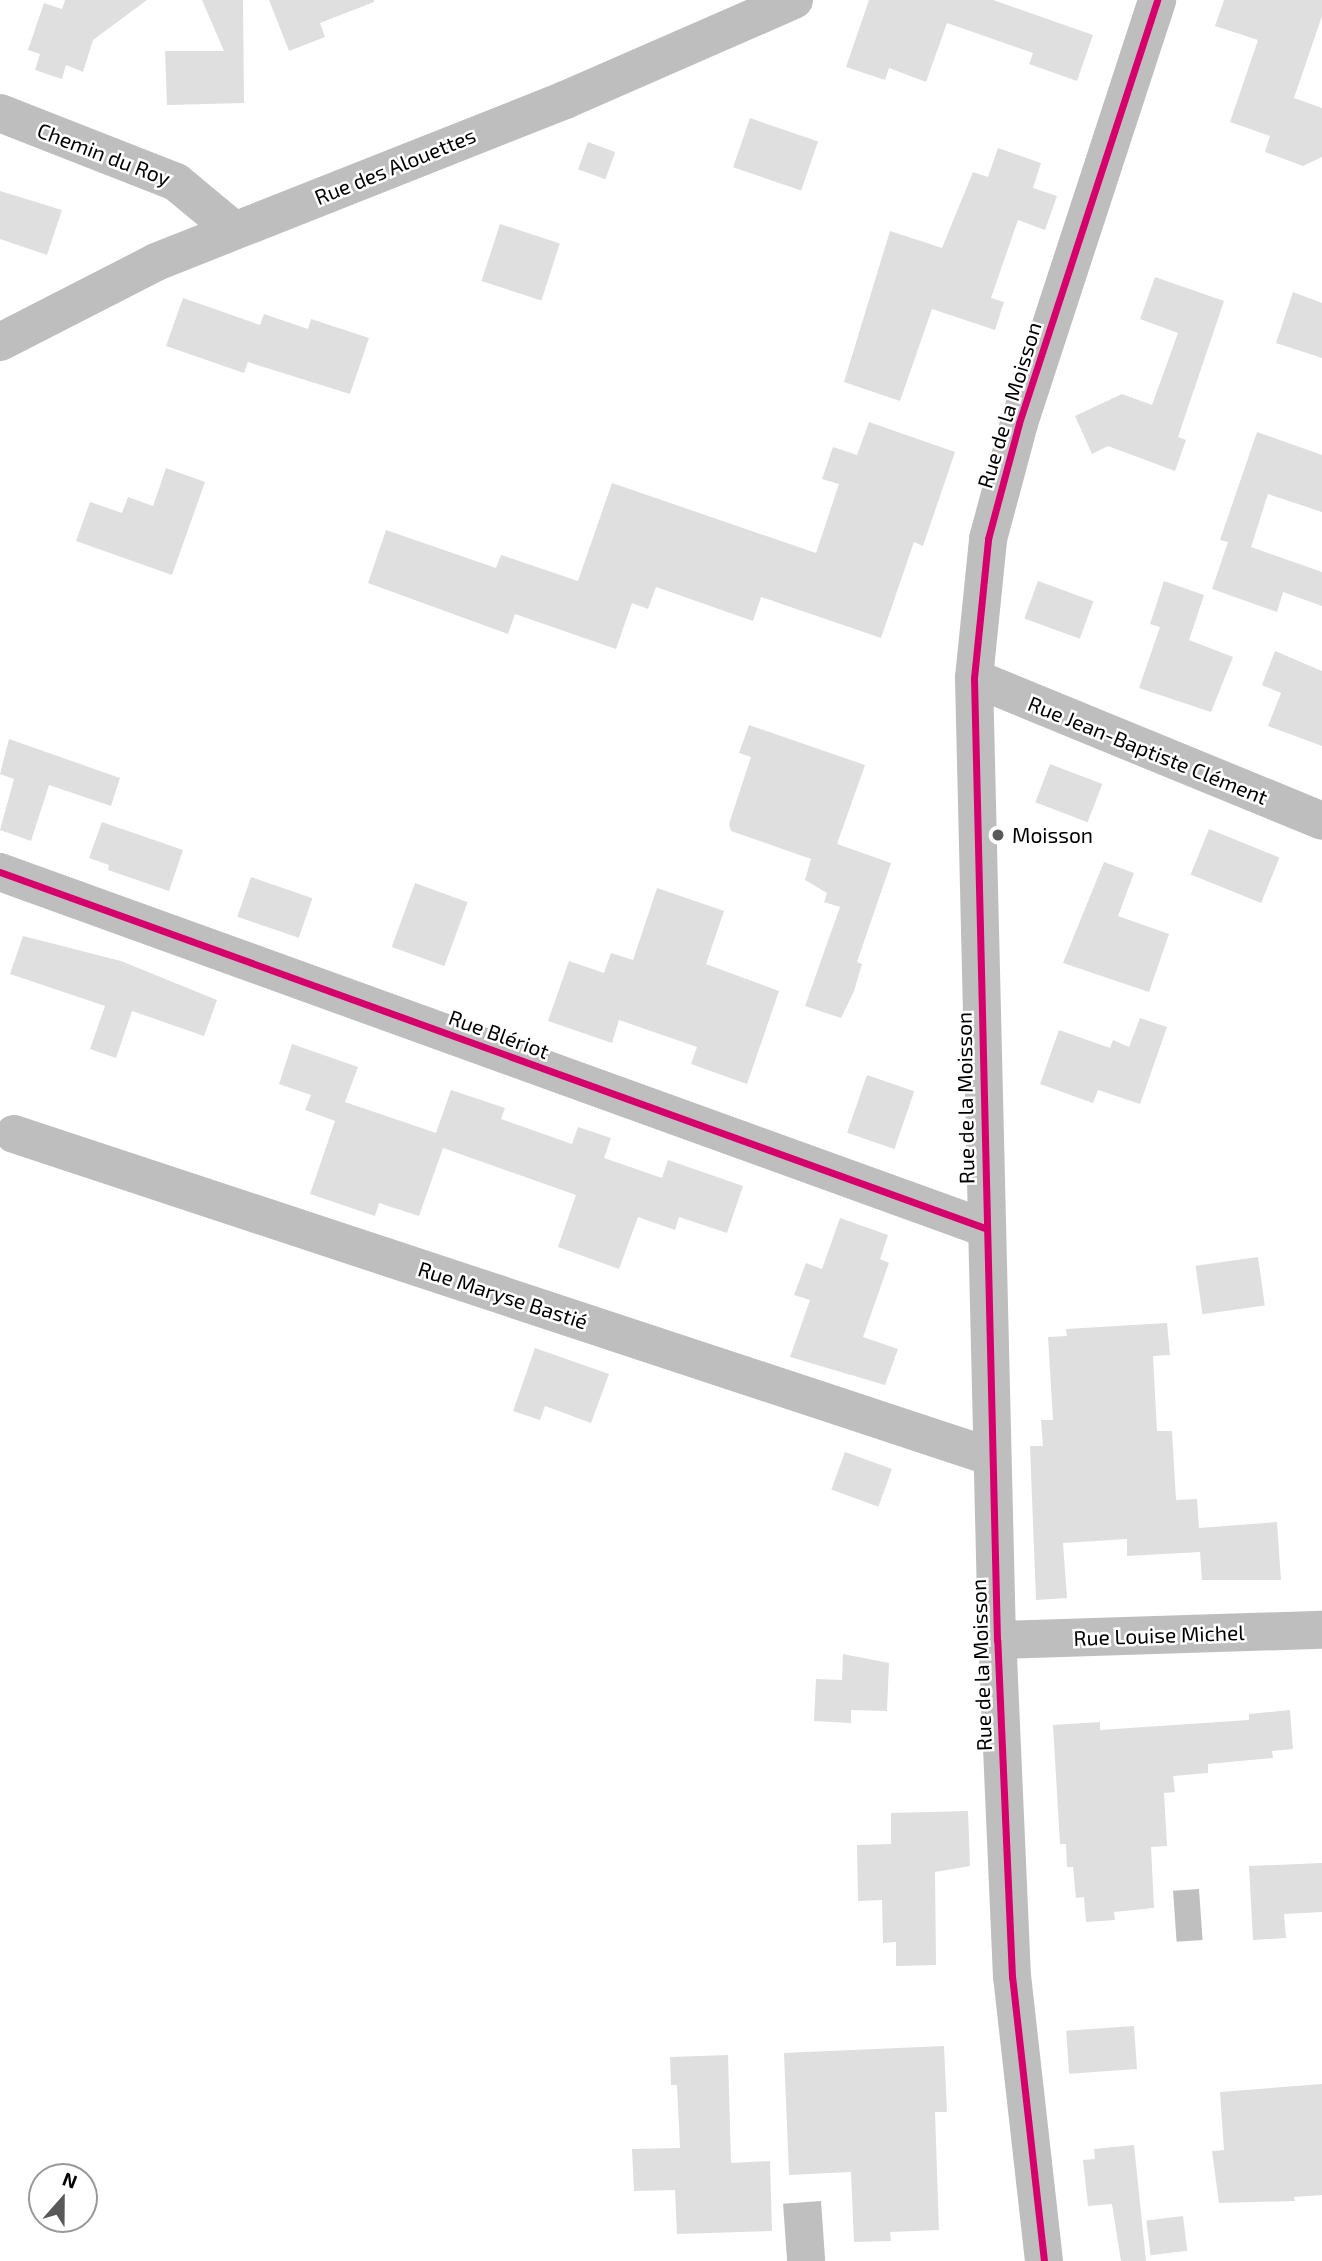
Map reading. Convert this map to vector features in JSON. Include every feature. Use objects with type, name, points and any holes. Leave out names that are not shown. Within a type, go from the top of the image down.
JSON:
[{"type":"street","name":"Rue des Alouettes","points":[[0,342],[156,262],[565,100],[794,0]]},
{"type":"street","name":"Rue de la Moisson","points":[[1044,2261],[1012,1977],[997,1640],[985,1228],[974,678],[988,539],[1016,436],[1157,0]]},
{"type":"street","name":"Chemin du Roy","points":[[0,113],[176,182],[234,230]]},
{"type":"street","name":"Rue Jean-Baptiste Clément","points":[[974,678],[1322,821]]},
{"type":"street","name":"Rue Blériot","points":[[0,872],[985,1228]]},
{"type":"street","name":"Rue Maryse Bastié","points":[[14,1134],[992,1457]]},
{"type":"street","name":"Rue Louise Michel","points":[[997,1640],[1322,1630]]},
{"type":"shaded area","points":[[1199,1889],[1203,1940],[1177,1942],[1173,1891]]},
{"type":"shaded area","points":[[821,2201],[825,2261],[787,2261],[783,2204]]},
{"type":"building","points":[[65,0],[147,0],[93,40],[83,72],[66,65],[62,79],[35,70],[40,54],[28,50],[44,3],[62,9]]},
{"type":"building","points":[[202,0],[243,0],[244,103],[167,105],[165,51],[224,51]]},
{"type":"building","points":[[269,0],[374,2],[320,23],[325,37],[289,51]]},
{"type":"building","points":[[869,0],[993,0],[1093,35],[1077,81],[1029,64],[1033,53],[947,23],[926,82],[889,68],[885,80],[846,67]]},
{"type":"building","points":[[1224,0],[1322,0],[1322,16],[1294,98],[1322,108],[1322,157],[1303,166],[1265,152],[1270,136],[1230,122],[1258,40],[1215,26]]},
{"type":"building","points":[[750,118],[818,141],[801,191],[733,167]]},
{"type":"building","points":[[588,142],[615,152],[605,179],[578,169]]},
{"type":"building","points":[[998,148],[1041,163],[1033,188],[1057,196],[1045,230],[1018,220],[991,298],[1004,302],[995,330],[932,309],[900,401],[844,382],[890,231],[942,248],[973,172],[988,177]]},
{"type":"building","points":[[0,191],[62,210],[47,255],[0,239]]},
{"type":"building","points":[[500,224],[560,243],[541,301],[481,281]]},
{"type":"building","points":[[1155,277],[1224,301],[1178,437],[1186,440],[1175,471],[1108,446],[1092,454],[1075,416],[1122,394],[1152,405],[1178,333],[1140,319]]},
{"type":"building","points":[[1293,292],[1322,303],[1322,358],[1276,343]]},
{"type":"building","points":[[183,298],[260,325],[264,314],[308,329],[311,319],[369,338],[350,394],[248,362],[244,373],[166,346]]},
{"type":"building","points":[[869,422],[955,452],[923,546],[914,542],[881,638],[761,597],[753,621],[656,587],[648,609],[632,603],[616,649],[515,614],[508,634],[368,583],[386,530],[496,568],[501,555],[578,581],[612,483],[816,553],[839,484],[822,479],[833,447],[857,455]]},
{"type":"building","points":[[1257,432],[1322,455],[1322,512],[1268,494],[1251,547],[1322,572],[1322,606],[1283,592],[1277,612],[1212,589],[1228,542],[1220,540]]},
{"type":"building","points":[[166,468],[205,482],[172,575],[76,541],[90,502],[122,513],[128,497],[153,506]]},
{"type":"building","points":[[1038,581],[1093,601],[1080,639],[1024,619]]},
{"type":"building","points":[[1164,581],[1204,595],[1189,640],[1233,657],[1211,712],[1139,688],[1160,627],[1150,624]]},
{"type":"building","points":[[1275,651],[1322,671],[1322,746],[1268,726],[1281,693],[1262,685]]},
{"type":"building","points":[[749,725],[865,765],[837,844],[891,863],[857,962],[862,964],[854,991],[841,1018],[805,1006],[840,907],[824,902],[827,893],[805,880],[811,859],[731,831],[729,824],[751,757],[739,753]]},
{"type":"building","points":[[9,739],[120,778],[111,806],[49,785],[31,841],[0,830],[14,779],[0,774]]},
{"type":"building","points":[[1050,764],[1102,784],[1088,822],[1035,802]]},
{"type":"building","points":[[102,822],[183,850],[169,891],[108,870],[109,865],[89,858]]},
{"type":"building","points":[[1209,829],[1279,857],[1261,903],[1191,874]]},
{"type":"building","points":[[1104,862],[1134,873],[1118,916],[1169,934],[1149,992],[1063,963]]},
{"type":"building","points":[[251,877],[312,898],[299,938],[237,917]]},
{"type":"building","points":[[415,883],[468,902],[444,966],[392,947]]},
{"type":"building","points":[[657,888],[724,911],[706,964],[779,991],[747,1084],[691,1064],[697,1047],[619,1020],[612,1043],[548,1021],[569,961],[604,973],[611,953],[633,960]]},
{"type":"building","points":[[23,936],[121,961],[217,1000],[204,1036],[132,1011],[116,1058],[90,1049],[105,1006],[10,974]]},
{"type":"building","points":[[1140,1018],[1167,1027],[1140,1104],[1098,1090],[1093,1103],[1040,1084],[1059,1030],[1110,1048],[1113,1040],[1129,1047]]},
{"type":"building","points":[[292,1044],[358,1067],[345,1102],[436,1133],[451,1090],[505,1108],[501,1119],[572,1144],[578,1127],[611,1138],[604,1158],[662,1178],[668,1160],[743,1186],[727,1233],[679,1217],[675,1230],[638,1217],[619,1269],[558,1247],[576,1195],[443,1148],[419,1216],[379,1203],[375,1216],[310,1194],[335,1121],[305,1110],[311,1095],[279,1084]]},
{"type":"building","points":[[867,1075],[914,1091],[894,1149],[847,1133]]},
{"type":"building","points":[[840,1218],[888,1235],[880,1259],[889,1263],[863,1337],[898,1349],[885,1385],[790,1357],[810,1300],[794,1295],[806,1263],[822,1269]]},
{"type":"building","points":[[1258,1257],[1265,1306],[1202,1314],[1196,1266]]},
{"type":"building","points":[[1167,1323],[1170,1355],[1153,1356],[1157,1431],[1172,1431],[1176,1500],[1197,1499],[1199,1528],[1277,1522],[1281,1580],[1202,1580],[1200,1552],[1127,1556],[1127,1539],[1063,1543],[1067,1598],[1036,1600],[1030,1446],[1043,1446],[1041,1420],[1053,1420],[1048,1337],[1067,1336],[1066,1329]]},
{"type":"building","points":[[535,1348],[609,1374],[591,1423],[545,1406],[540,1420],[513,1411]]},
{"type":"building","points":[[845,1452],[892,1469],[878,1507],[831,1490]]},
{"type":"building","points":[[843,1654],[889,1663],[887,1711],[851,1710],[851,1723],[814,1721],[816,1679],[842,1680]]},
{"type":"building","points":[[1290,1710],[1293,1749],[1272,1751],[1273,1758],[1208,1764],[1208,1773],[1173,1776],[1175,1792],[1164,1793],[1167,1846],[1151,1847],[1154,1908],[1114,1912],[1115,1920],[1086,1922],[1084,1897],[1076,1898],[1073,1867],[1067,1867],[1066,1844],[1060,1844],[1053,1725],[1100,1722],[1100,1730],[1249,1720],[1249,1714]]},
{"type":"building","points":[[968,1811],[970,1866],[935,1872],[936,1965],[896,1966],[896,1942],[883,1943],[882,1900],[858,1901],[857,1845],[891,1844],[891,1813]]},
{"type":"building","points":[[1322,1863],[1322,1912],[1284,1914],[1286,1938],[1253,1940],[1249,1866]]},
{"type":"building","points":[[1134,2026],[1137,2069],[1069,2074],[1066,2031]]},
{"type":"building","points":[[944,2046],[947,2112],[935,2112],[939,2230],[890,2232],[891,2241],[854,2242],[851,2172],[789,2175],[784,2053]]},
{"type":"building","points":[[728,2055],[731,2163],[770,2161],[772,2231],[677,2234],[675,2190],[634,2191],[632,2149],[680,2148],[677,2085],[671,2085],[670,2057]]},
{"type":"building","points":[[1322,2084],[1322,2195],[1294,2197],[1295,2201],[1219,2203],[1212,2151],[1224,2150],[1220,2092]]},
{"type":"building","points":[[1134,2145],[1146,2261],[1121,2261],[1112,2204],[1088,2206],[1083,2160],[1095,2159],[1094,2149]]},
{"type":"building","points":[[1183,2216],[1187,2251],[1151,2255],[1146,2221]]},
{"type":"cycle path","points":[[1044,2261],[1012,1977],[997,1640],[974,678],[988,539],[1019,423],[1157,0]]},
{"type":"cycle path","points":[[0,872],[985,1228]]},
{"type":"place","name":"Moisson","points":[[998,835]]}]
